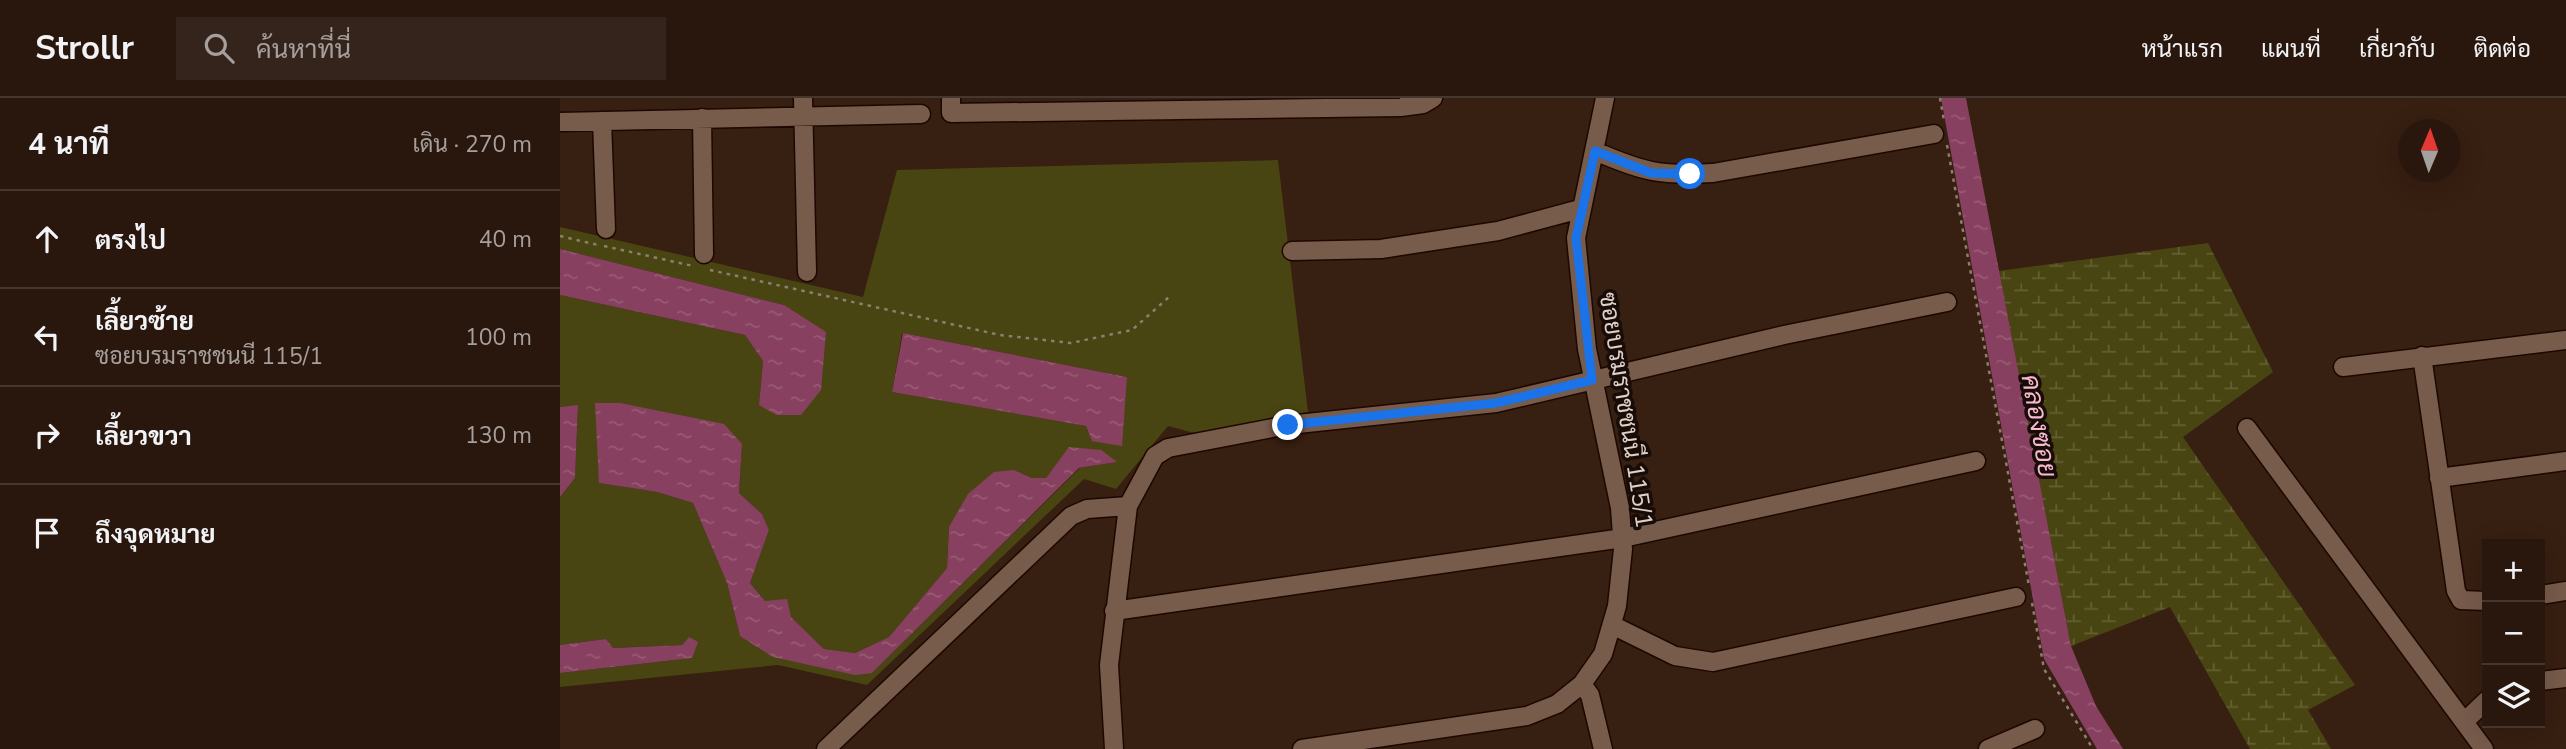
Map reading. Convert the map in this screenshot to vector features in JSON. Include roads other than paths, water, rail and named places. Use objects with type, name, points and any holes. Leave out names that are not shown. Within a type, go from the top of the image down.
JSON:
[{"type":"street","points":[[951,98],[951,113],[1401,107],[1423,104],[1433,98]]},
{"type":"street","name":"ซอยบรมราชชนนี 115/1","points":[[1302,749],[1527,716],[1557,704],[1582,684],[1603,654],[1617,606],[1623,538],[1620,508],[1592,380],[1576,238],[1605,98]]},
{"type":"street","points":[[803,106],[807,272]]},
{"type":"street","points":[[560,122],[702,118],[803,106],[921,114]]},
{"type":"street","points":[[701,263],[702,118]]},
{"type":"street","points":[[602,121],[606,229]]},
{"type":"street","points":[[1595,151],[1651,173],[1701,174],[1941,131]]},
{"type":"street","points":[[1292,251],[1381,248],[1485,233],[1580,209]]},
{"type":"street","points":[[1114,749],[1109,665],[1128,506],[1156,456],[1168,448],[1288,425],[1496,403],[1947,302]]},
{"type":"street","points":[[2343,367],[2566,340]]},
{"type":"street","points":[[2422,356],[2456,591],[2460,600],[2482,601]]},
{"type":"street","points":[[2247,428],[2484,749]]},
{"type":"street","points":[[1114,611],[1623,538],[1976,461]]},
{"type":"street","points":[[2439,478],[2566,461]]},
{"type":"street","points":[[826,749],[1071,516],[1087,509],[1128,506]]},
{"type":"street","points":[[2545,594],[2566,591]]},
{"type":"street","points":[[1612,625],[1675,656],[1713,662],[2026,596]]},
{"type":"street","points":[[2545,680],[2566,678]]},
{"type":"street","points":[[1582,684],[1590,695],[1603,749]]},
{"type":"street","points":[[2464,722],[2482,705]]},
{"type":"street","points":[[1995,748],[2035,729]]},
{"type":"water","points":[[1941,98],[1966,98],[2071,646],[2096,706],[2123,749],[2097,749],[2044,659]]},
{"type":"water","points":[[560,249],[784,305],[826,332],[821,390],[801,415],[777,415],[759,405],[763,361],[745,335],[560,295]]},
{"type":"water","points":[[903,333],[1127,377],[1122,446],[1092,441],[1086,426],[892,392]]},
{"type":"water","points":[[595,403],[620,403],[724,424],[742,444],[739,493],[762,514],[769,530],[750,583],[765,601],[787,599],[791,617],[824,649],[855,653],[889,637],[947,568],[949,527],[968,494],[994,472],[1014,470],[1032,478],[1046,478],[1069,447],[1101,450],[1117,462],[1079,468],[872,673],[855,675],[773,657],[740,636],[727,583],[693,503],[657,492],[599,483]]},
{"type":"water","points":[[578,405],[575,478],[560,497],[560,407]]},
{"type":"water","points":[[689,637],[698,642],[692,658],[560,673],[560,645],[606,639],[613,648],[682,645]]},
{"type":"water label","name":"คลองซอย","points":[[2039,426]]}]
